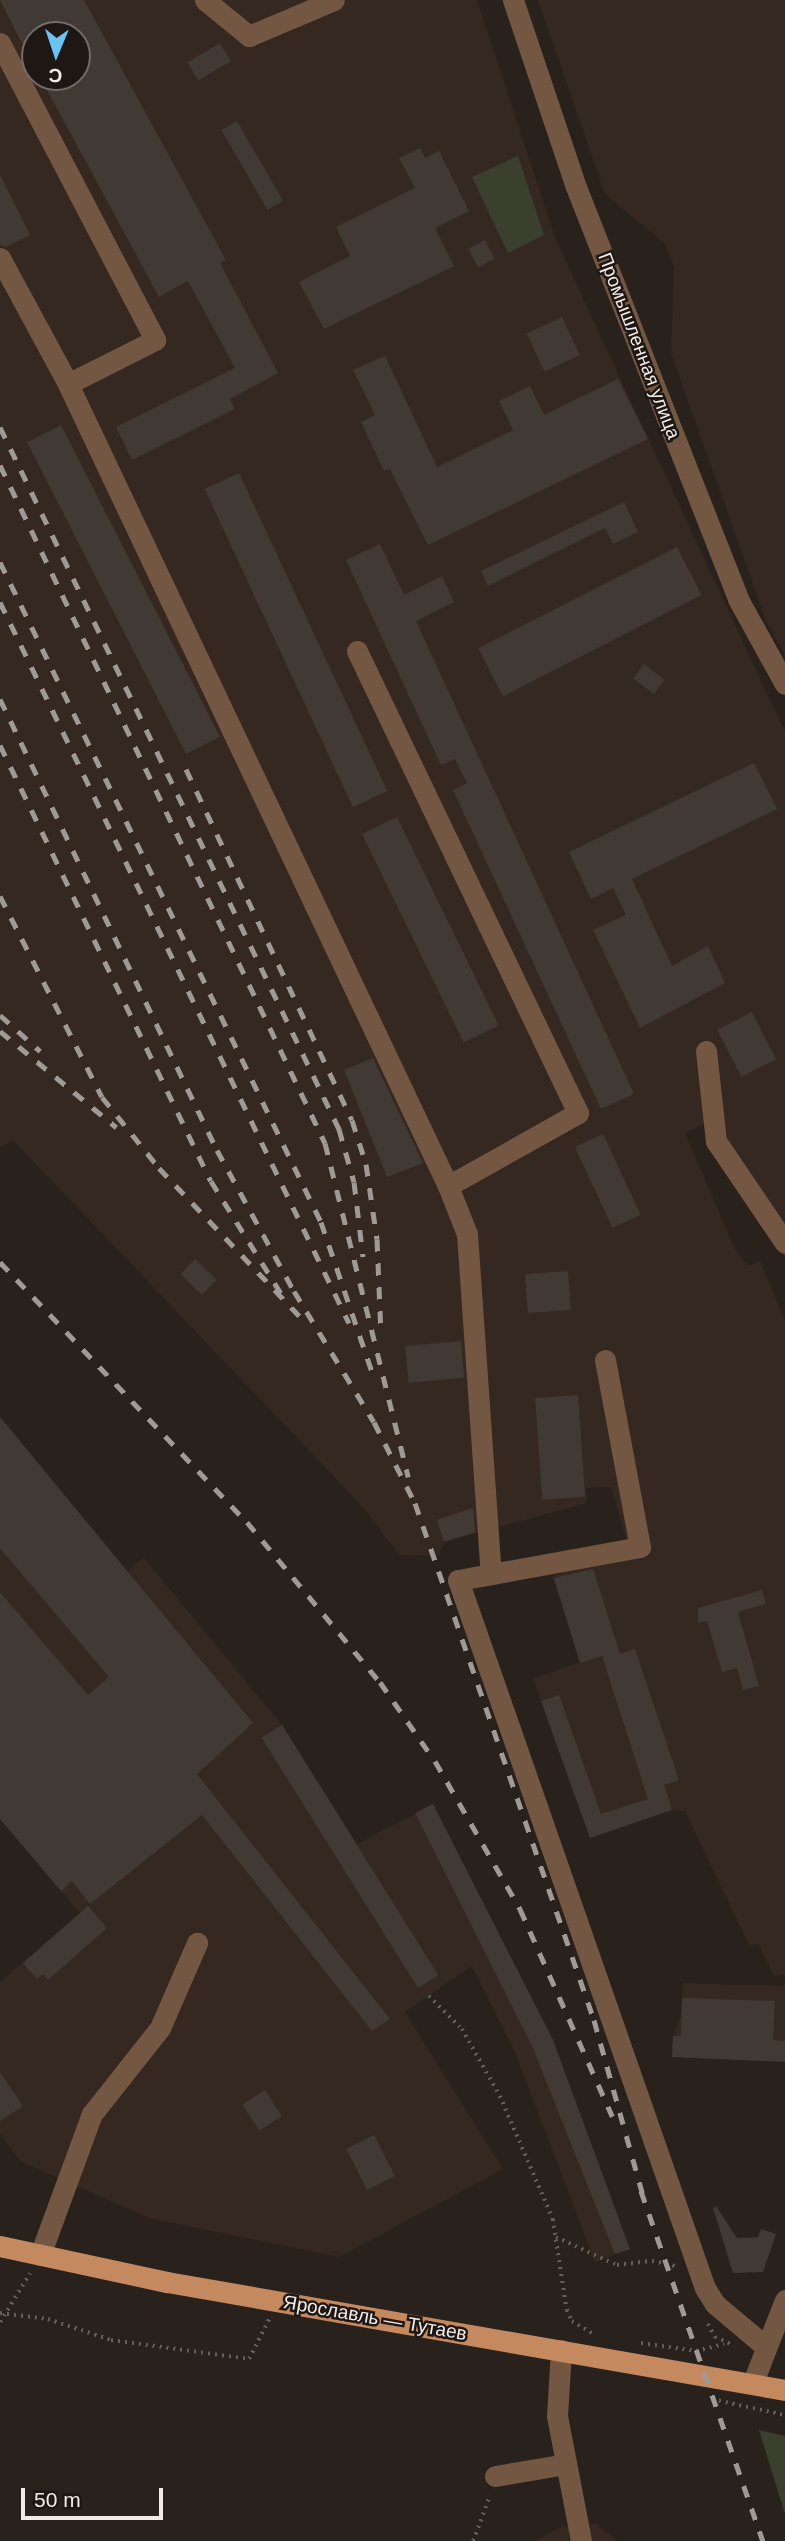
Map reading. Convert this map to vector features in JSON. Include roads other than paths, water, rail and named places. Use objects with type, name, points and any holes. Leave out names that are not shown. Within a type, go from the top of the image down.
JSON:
[{"type":"main road","name":"Ярославль — Тутаев","points":[[0,2246],[277,2301],[752,2382]]},
{"type":"main road","points":[[752,2382],[785,2381]]},
{"type":"main road","points":[[752,2382],[785,2390]]},
{"type":"street","points":[[205,0],[249,36],[334,0]]},
{"type":"street","name":"Промышленная улица","points":[[513,0],[576,187],[738,599],[785,684]]},
{"type":"street","points":[[0,43],[155,340],[68,384]]},
{"type":"street","points":[[0,258],[68,384],[448,1186],[467,1234],[492,1574]]},
{"type":"street","points":[[358,651],[578,1113],[448,1186]]},
{"type":"street","points":[[706,1051],[716,1141],[785,1242]]},
{"type":"street","points":[[605,1360],[640,1547],[458,1580],[692,2256],[715,2304],[766,2349]]},
{"type":"street","points":[[40,2255],[92,2114],[160,2028],[197,1943]]},
{"type":"street","points":[[752,2382],[785,2300]]},
{"type":"street","points":[[561,2350],[557,2416],[580,2541]]},
{"type":"street","points":[[495,2476],[566,2463]]},
{"type":"railway","points":[[0,427],[339,1129],[354,1182],[363,1256]]},
{"type":"railway","points":[[0,465],[325,1143],[408,1477]]},
{"type":"railway","points":[[0,562],[321,1222],[374,1378]]},
{"type":"railway","points":[[0,602],[349,1323]]},
{"type":"railway","points":[[0,699],[217,1150],[294,1291],[374,1422],[415,1503],[594,2020],[644,2199]]},
{"type":"railway","points":[[0,745],[211,1181],[285,1300]]},
{"type":"railway","points":[[186,769],[352,1120],[366,1164],[377,1239],[381,1333]]},
{"type":"railway","points":[[0,896],[102,1097],[159,1168],[306,1323]]},
{"type":"railway","points":[[0,1015],[40,1051]]},
{"type":"railway","points":[[0,1031],[116,1127]]},
{"type":"railway","points":[[0,1262],[247,1522],[380,1682],[435,1761],[520,1909],[612,2116]]},
{"type":"railway","points":[[641,2191],[763,2541]]}]
